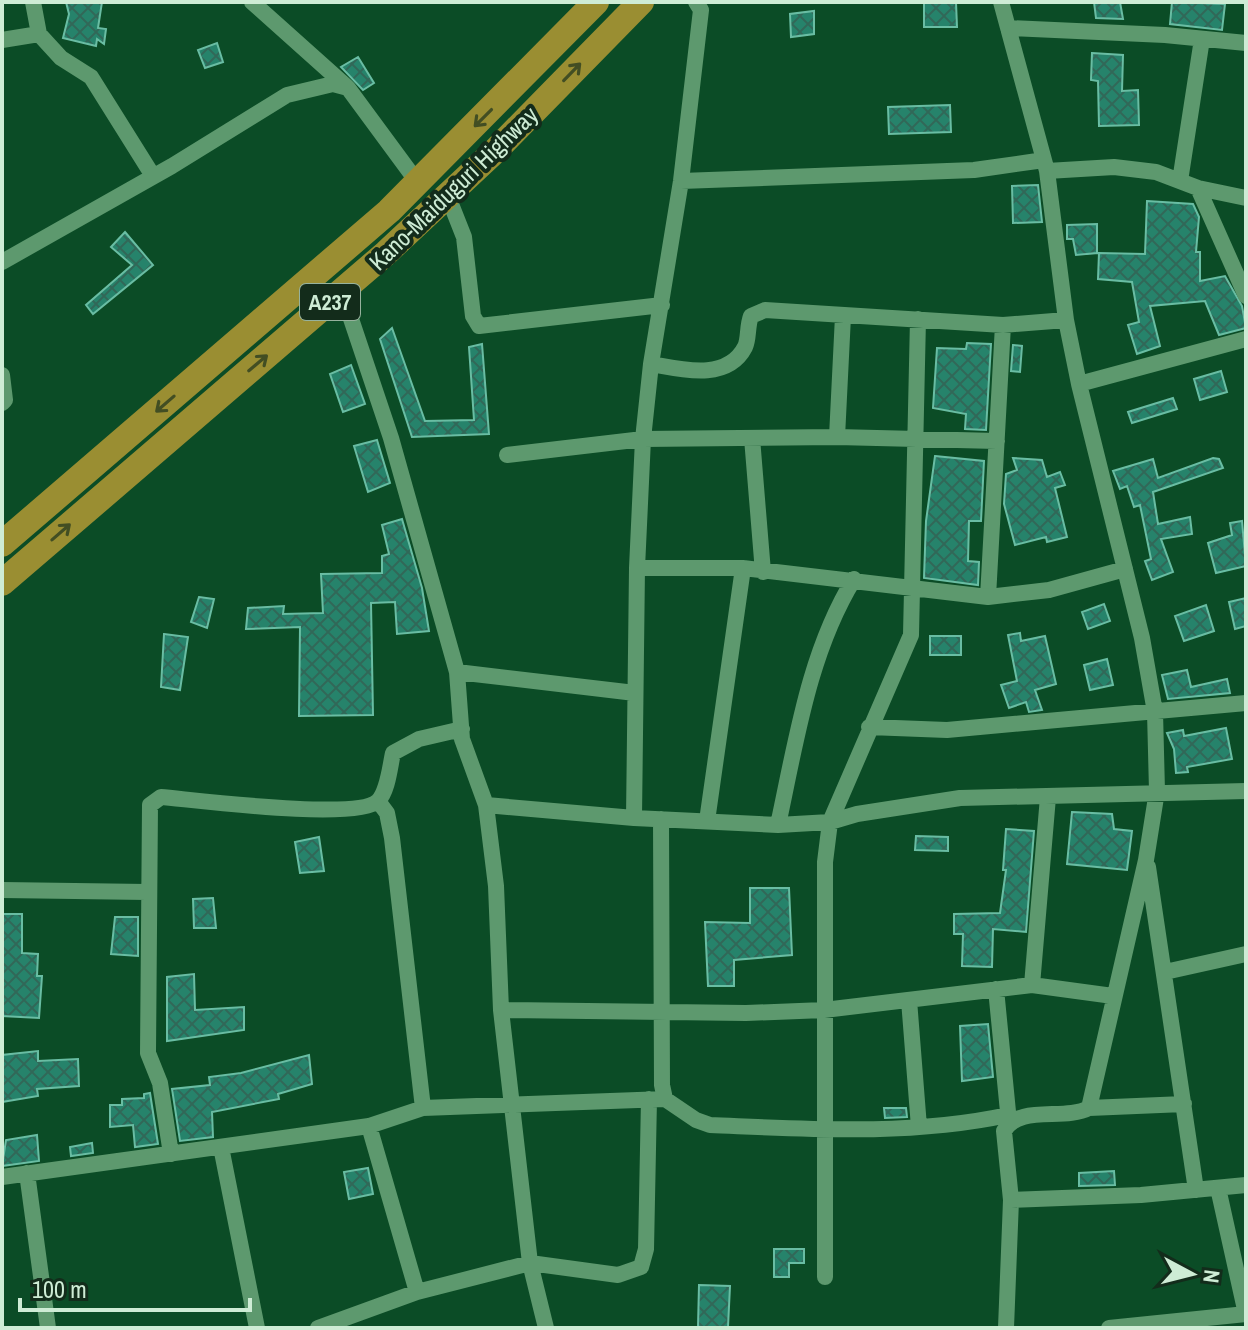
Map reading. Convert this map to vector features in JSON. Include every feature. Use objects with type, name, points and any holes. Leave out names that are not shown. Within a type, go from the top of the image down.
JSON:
[{"type":"highway","name":"Kano-Maiduguri Highway","points":[[2,544],[418,183],[596,2]]},
{"type":"highway","name":"Kano-Maiduguri Highway","points":[[2,583],[342,292],[495,151],[641,2]]},
{"type":"street","points":[[252,2],[348,88],[418,183]]},
{"type":"street","points":[[634,818],[637,568],[643,439],[651,364],[681,181],[701,10],[696,2]]},
{"type":"street","points":[[1001,2],[1046,165],[1066,320],[1125,569],[1155,712],[1157,791],[1146,860],[1089,1108]]},
{"type":"street","points":[[32,3],[39,34],[61,58],[91,77],[153,176]]},
{"type":"street","points":[[1008,28],[1246,43]]},
{"type":"street","points":[[2,40],[39,34]]},
{"type":"street","points":[[1180,181],[1202,39]]},
{"type":"street","points":[[2,262],[287,95],[333,84],[348,88]]},
{"type":"street","points":[[681,181],[1046,165],[1114,167],[1156,172],[1198,188],[1246,198]]},
{"type":"street","points":[[1198,188],[1246,296]]},
{"type":"street","points":[[447,194],[464,237],[473,316],[479,326],[662,305]]},
{"type":"street","points":[[342,292],[391,438],[457,672],[462,729],[486,805],[496,886],[501,1010],[530,1263],[546,1328]]},
{"type":"street","points":[[651,364],[708,372],[735,358],[745,347],[751,316],[765,310],[1003,325],[1066,320]]},
{"type":"street","points":[[837,437],[843,316]]},
{"type":"street","points":[[825,1277],[828,1130],[824,1010],[825,862],[830,822],[911,635],[918,319]]},
{"type":"street","points":[[988,597],[1003,325]]},
{"type":"street","points":[[1079,384],[1246,339]]},
{"type":"street","points":[[2,375],[5,400],[2,403]]},
{"type":"street","points":[[507,455],[643,439],[837,437],[997,441]]},
{"type":"street","points":[[752,438],[763,572]]},
{"type":"street","points":[[637,568],[743,568],[988,597],[1049,590],[1125,569]]},
{"type":"street","points":[[707,821],[743,568]]},
{"type":"street","points":[[778,825],[805,702],[827,631],[854,579]]},
{"type":"street","points":[[457,672],[635,693]]},
{"type":"street","points":[[869,727],[947,730],[1246,703]]},
{"type":"street","points":[[171,1154],[160,1083],[148,1053],[150,805],[155,799],[335,809],[370,806],[378,801],[393,753],[419,739],[462,729]]},
{"type":"street","points":[[486,805],[634,818],[778,825],[830,822],[857,814],[960,798],[1246,791]]},
{"type":"street","points":[[1032,985],[1048,797]]},
{"type":"street","points":[[378,801],[387,813],[392,838],[423,1108]]},
{"type":"street","points":[[318,1328],[417,1292],[530,1263],[618,1275],[641,1267],[646,1249],[662,1012],[661,819]]},
{"type":"street","points":[[1146,860],[1196,1190]]},
{"type":"street","points":[[2,890],[147,892]]},
{"type":"street","points":[[1165,972],[1246,954]]},
{"type":"street","points":[[501,1010],[824,1010],[1032,985],[1113,996]]},
{"type":"street","points":[[996,989],[1008,1119],[1004,1131],[1011,1200],[1006,1328]]},
{"type":"street","points":[[909,1000],[919,1127]]},
{"type":"street","points":[[2,1177],[369,1126],[423,1108],[657,1099],[710,1125],[828,1130],[919,1127],[1077,1114],[1089,1108],[1184,1104]]},
{"type":"street","points":[[369,1126],[417,1292]]},
{"type":"street","points":[[221,1147],[257,1328]]},
{"type":"street","points":[[27,1173],[48,1328]]},
{"type":"street","points":[[1011,1200],[1246,1185]]},
{"type":"street","points":[[1109,1328],[1246,1314],[1218,1188]]},
{"type":"building","points":[[66,2],[102,2],[98,28],[106,29],[104,44],[97,39],[96,46],[63,38],[69,14]]},
{"type":"building","points":[[924,2],[956,2],[957,27],[924,27]]},
{"type":"building","points":[[1094,2],[1120,2],[1123,19],[1096,18]]},
{"type":"building","points":[[1172,2],[1225,4],[1222,30],[1170,24]]},
{"type":"building","points":[[814,11],[814,34],[791,37],[790,14]]},
{"type":"building","points":[[217,43],[223,62],[205,68],[198,50]]},
{"type":"building","points":[[1092,53],[1123,55],[1122,91],[1138,90],[1139,125],[1099,126],[1098,81],[1091,80]]},
{"type":"building","points":[[358,57],[374,83],[363,90],[341,67]]},
{"type":"building","points":[[950,105],[951,132],[889,134],[888,107]]},
{"type":"building","points":[[1038,185],[1042,222],[1013,223],[1012,186]]},
{"type":"building","points":[[1147,201],[1193,204],[1199,217],[1196,252],[1200,252],[1200,281],[1225,276],[1242,306],[1246,328],[1219,335],[1205,301],[1150,306],[1160,346],[1137,354],[1128,325],[1139,322],[1132,282],[1098,279],[1099,253],[1145,254]]},
{"type":"building","points":[[1097,224],[1097,253],[1076,255],[1073,239],[1067,239],[1067,225]]},
{"type":"building","points":[[125,232],[153,265],[93,314],[86,305],[132,265],[111,247]]},
{"type":"building","points":[[392,328],[425,421],[474,420],[469,347],[482,344],[489,434],[412,437],[380,339]]},
{"type":"building","points":[[967,343],[991,344],[986,430],[965,429],[966,414],[933,408],[937,348],[966,349]]},
{"type":"building","points":[[1013,345],[1022,346],[1020,372],[1011,371]]},
{"type":"building","points":[[351,365],[365,404],[343,412],[330,374]]},
{"type":"building","points":[[1221,371],[1227,392],[1200,400],[1194,379]]},
{"type":"building","points":[[1173,398],[1177,409],[1132,423],[1128,412]]},
{"type":"building","points":[[377,440],[390,483],[368,492],[354,446]]},
{"type":"building","points":[[935,456],[984,461],[981,521],[969,521],[968,561],[979,562],[978,585],[924,578],[926,521]]},
{"type":"building","points":[[1013,458],[1042,460],[1047,477],[1060,472],[1065,485],[1055,488],[1067,537],[1047,542],[1046,537],[1015,545],[1004,504],[1006,474],[1017,470]]},
{"type":"building","points":[[1213,458],[1219,459],[1223,468],[1153,492],[1158,524],[1190,517],[1192,534],[1161,539],[1173,572],[1152,580],[1145,561],[1151,559],[1140,505],[1134,507],[1127,486],[1120,489],[1113,471],[1153,459],[1158,478]]},
{"type":"building","points":[[402,519],[422,588],[429,631],[397,634],[395,602],[371,603],[373,715],[299,716],[300,627],[246,629],[248,608],[284,606],[283,614],[323,613],[321,574],[382,573],[382,556],[389,554],[382,525]]},
{"type":"building","points":[[1242,521],[1246,566],[1216,573],[1208,543],[1232,535],[1230,523]]},
{"type":"building","points":[[199,597],[214,599],[207,628],[191,622]]},
{"type":"building","points":[[1246,598],[1246,626],[1235,629],[1229,602]]},
{"type":"building","points":[[1104,604],[1110,621],[1088,629],[1082,612]]},
{"type":"building","points":[[1206,605],[1214,631],[1184,641],[1175,616]]},
{"type":"building","points":[[1020,633],[1021,641],[1045,636],[1056,684],[1035,690],[1042,710],[1029,712],[1026,702],[1009,708],[1001,685],[1017,681],[1008,635]]},
{"type":"building","points":[[164,634],[188,637],[180,690],[161,687]]},
{"type":"building","points":[[930,636],[961,636],[961,655],[930,655]]},
{"type":"building","points":[[1107,659],[1113,685],[1090,690],[1084,665]]},
{"type":"building","points":[[1187,670],[1191,687],[1227,679],[1230,693],[1168,699],[1162,675]]},
{"type":"building","points":[[1226,728],[1232,759],[1187,767],[1188,772],[1176,773],[1174,749],[1167,733],[1183,730],[1184,736]]},
{"type":"building","points":[[1072,812],[1112,814],[1114,829],[1132,831],[1127,870],[1067,864]]},
{"type":"building","points":[[1006,829],[1034,831],[1026,932],[993,929],[992,967],[962,966],[963,934],[954,934],[954,914],[1000,913],[1006,870],[1003,870]]},
{"type":"building","points":[[916,836],[948,837],[948,851],[915,850]]},
{"type":"building","points":[[319,837],[324,871],[300,873],[295,842]]},
{"type":"building","points":[[750,888],[789,888],[792,955],[734,960],[734,986],[708,986],[705,922],[750,923]]},
{"type":"building","points":[[213,898],[216,928],[194,928],[193,899]]},
{"type":"building","points":[[2,914],[22,914],[22,953],[38,954],[37,976],[42,976],[39,1018],[2,1016]]},
{"type":"building","points":[[115,917],[138,917],[138,956],[111,954]]},
{"type":"building","points":[[194,974],[195,1010],[244,1007],[244,1030],[167,1041],[167,977]]},
{"type":"building","points":[[988,1024],[993,1077],[962,1081],[960,1026]]},
{"type":"building","points":[[38,1051],[38,1061],[78,1059],[79,1086],[37,1089],[38,1096],[2,1102],[2,1055]]},
{"type":"building","points":[[309,1055],[312,1084],[278,1094],[279,1099],[212,1112],[213,1137],[180,1141],[172,1089],[210,1085],[209,1077],[241,1073]]},
{"type":"building","points":[[150,1093],[158,1144],[135,1147],[133,1125],[110,1127],[110,1105],[122,1105],[122,1099],[144,1098],[144,1094]]},
{"type":"building","points":[[884,1108],[906,1108],[907,1117],[885,1118]]},
{"type":"building","points":[[37,1135],[39,1161],[2,1166],[6,1140]]},
{"type":"building","points":[[92,1143],[93,1153],[71,1156],[70,1147]]},
{"type":"building","points":[[368,1168],[373,1194],[349,1199],[344,1172]]},
{"type":"building","points":[[1114,1171],[1115,1185],[1079,1186],[1079,1173]]},
{"type":"building","points":[[774,1249],[804,1249],[804,1263],[789,1263],[789,1277],[774,1277]]},
{"type":"building","points":[[699,1285],[730,1286],[728,1327],[698,1327]]}]
